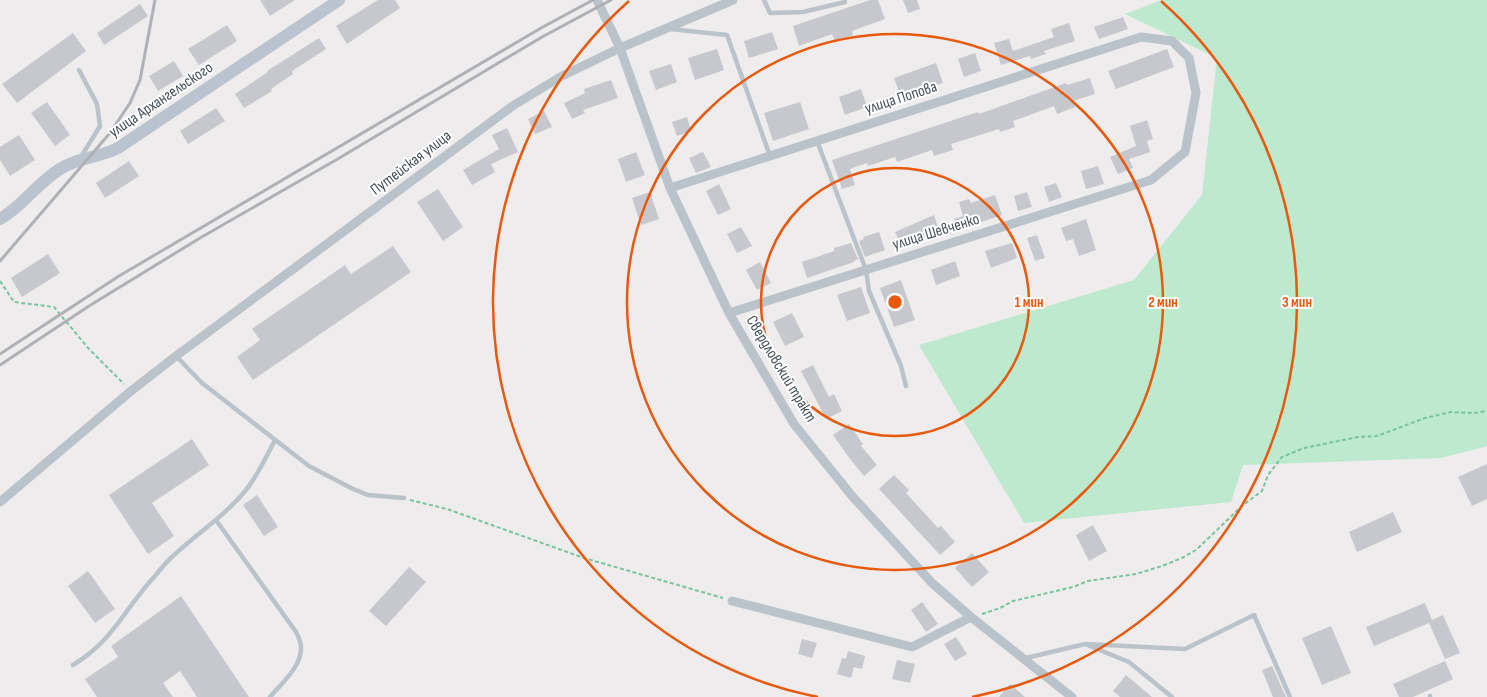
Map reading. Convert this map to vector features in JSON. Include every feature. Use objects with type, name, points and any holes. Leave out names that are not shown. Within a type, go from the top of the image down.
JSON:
[{"type":"street","name":"улица Архангельского","points":[[0,219],[59,169],[79,160],[107,154],[118,148],[339,0]]},
{"type":"street","name":"Свердловский тракт","points":[[597,0],[620,48],[670,188],[729,313],[794,424],[852,496],[925,576],[971,617],[1072,697]]},
{"type":"street","name":"Путейская улица","points":[[0,502],[131,391],[176,356],[514,105],[562,76],[620,48],[734,0]]},
{"type":"street","name":"улица Попова","points":[[670,188],[1141,37],[1172,41],[1189,58],[1196,93],[1185,152],[1151,180]]},
{"type":"street","name":"улица Шевченко","points":[[729,313],[1151,180]]},
{"type":"street","points":[[732,601],[912,647],[971,617]]},
{"type":"lane","points":[[764,0],[770,13],[804,12],[845,2]]},
{"type":"lane","points":[[666,28],[727,35],[770,156]]},
{"type":"lane","points":[[78,70],[97,104],[100,126],[79,160]]},
{"type":"lane","points":[[817,140],[866,270],[869,291],[901,366],[906,386]]},
{"type":"lane","points":[[176,356],[202,383],[309,466],[368,495],[404,498]]},
{"type":"lane","points":[[73,665],[105,641],[155,575],[172,557],[227,511],[247,489],[275,440]]},
{"type":"lane","points":[[216,520],[296,632],[302,644],[301,657],[290,674],[270,697]]},
{"type":"lane","points":[[1024,659],[1085,644],[1185,649],[1254,615],[1290,697]]},
{"type":"lane","points":[[1085,644],[1129,662],[1172,697]]},
{"type":"path","points":[[0,281],[14,302],[54,307],[88,349],[131,391]]},
{"type":"path","points":[[971,617],[1000,608],[1019,599],[1073,587],[1088,581],[1136,574],[1162,566],[1196,550],[1243,505],[1262,490],[1268,475],[1282,457],[1304,448],[1358,437],[1377,436],[1425,418],[1451,412],[1474,413],[1487,411]]},
{"type":"path","points":[[404,498],[447,509],[584,558],[732,601]]},
{"type":"green space","points":[[1162,0],[1487,0],[1487,446],[1441,458],[1243,465],[1231,502],[1024,523],[919,345],[1134,280],[1202,195],[1217,58],[1125,14]]},
{"type":"building","points":[[260,0],[295,0],[270,16]]},
{"type":"building","points":[[378,0],[395,0],[400,8],[347,44],[336,26]]},
{"type":"building","points":[[870,0],[878,0],[885,19],[852,31],[853,35],[835,41],[832,34],[799,46],[793,26]]},
{"type":"building","points":[[903,0],[917,0],[920,9],[908,13]]},
{"type":"building","points":[[140,4],[148,16],[104,45],[97,33]]},
{"type":"building","points":[[1123,17],[1128,29],[1099,39],[1094,27]]},
{"type":"building","points":[[1069,23],[1075,41],[1044,51],[1046,54],[1031,59],[1030,56],[1001,65],[994,43],[1009,39],[1013,51],[1054,37],[1051,29]]},
{"type":"building","points":[[227,25],[237,41],[199,65],[188,49]]},
{"type":"building","points":[[772,32],[778,49],[749,58],[744,41]]},
{"type":"building","points":[[73,33],[86,51],[17,103],[2,84]]},
{"type":"building","points":[[319,38],[326,49],[292,71],[293,74],[271,89],[272,91],[244,108],[235,94]]},
{"type":"building","points":[[717,49],[724,70],[695,80],[688,58]]},
{"type":"building","points":[[1167,49],[1174,67],[1116,89],[1108,71]]},
{"type":"building","points":[[975,53],[981,71],[964,77],[958,59]]},
{"type":"building","points":[[174,61],[183,76],[158,91],[149,76]]},
{"type":"building","points":[[936,63],[943,83],[901,97],[894,78]]},
{"type":"building","points":[[671,64],[677,82],[656,90],[649,71]]},
{"type":"building","points":[[1090,78],[1095,94],[1073,101],[1075,107],[1057,114],[1054,106],[1013,121],[1015,127],[1000,132],[999,129],[951,144],[953,150],[934,156],[932,150],[897,162],[895,157],[868,166],[867,163],[850,169],[855,185],[842,189],[832,160],[978,112],[979,114],[1066,83],[1067,85]]},
{"type":"building","points":[[611,80],[618,98],[583,110],[585,113],[572,119],[564,103],[585,93],[584,89]]},
{"type":"building","points":[[861,89],[867,107],[845,115],[839,97]]},
{"type":"building","points":[[47,102],[70,135],[55,146],[31,113]]},
{"type":"building","points":[[800,102],[809,129],[773,141],[764,113]]},
{"type":"building","points":[[216,108],[225,121],[188,144],[180,131]]},
{"type":"building","points":[[544,111],[552,127],[535,134],[528,119]]},
{"type":"building","points":[[687,117],[691,131],[677,136],[672,122]]},
{"type":"building","points":[[1147,120],[1153,139],[1147,141],[1150,152],[1129,159],[1133,168],[1118,174],[1110,157],[1136,146],[1130,126]]},
{"type":"building","points":[[507,128],[518,152],[491,164],[495,172],[472,185],[463,170],[499,149],[492,135]]},
{"type":"building","points":[[19,135],[35,160],[10,176],[0,160],[0,147]]},
{"type":"building","points":[[636,152],[645,175],[626,182],[618,159]]},
{"type":"building","points":[[703,152],[711,167],[696,173],[689,158]]},
{"type":"building","points":[[129,161],[139,176],[105,198],[96,183]]},
{"type":"building","points":[[1098,166],[1104,184],[1086,189],[1081,171]]},
{"type":"building","points":[[1056,183],[1062,197],[1049,202],[1044,187]]},
{"type":"building","points":[[719,184],[731,209],[718,215],[706,191]]},
{"type":"building","points":[[438,189],[463,227],[443,241],[417,202]]},
{"type":"building","points":[[650,192],[659,219],[641,225],[632,198]]},
{"type":"building","points":[[1027,192],[1032,207],[1018,211],[1014,196]]},
{"type":"building","points":[[995,195],[1002,215],[958,230],[954,219],[963,216],[959,202],[969,199],[971,203]]},
{"type":"building","points":[[934,215],[940,234],[926,239],[925,237],[902,247],[895,232]]},
{"type":"building","points":[[1086,219],[1096,250],[1079,256],[1073,239],[1066,241],[1061,228]]},
{"type":"building","points":[[741,227],[752,246],[737,253],[727,234]]},
{"type":"building","points":[[879,232],[885,250],[865,257],[859,241],[864,239],[863,237]]},
{"type":"building","points":[[1037,235],[1045,258],[1035,261],[1027,238]]},
{"type":"building","points":[[851,243],[858,259],[807,278],[802,262]]},
{"type":"building","points":[[1012,243],[1017,258],[991,268],[985,251]]},
{"type":"building","points":[[393,246],[411,272],[253,380],[237,357],[260,340],[252,329],[345,265],[351,274]]},
{"type":"building","points":[[48,254],[60,273],[22,297],[11,278]]},
{"type":"building","points":[[955,261],[960,276],[936,285],[931,270]]},
{"type":"building","points":[[760,262],[771,283],[757,290],[746,270]]},
{"type":"building","points":[[901,280],[915,320],[894,327],[880,288]]},
{"type":"building","points":[[861,287],[870,313],[847,321],[837,295]]},
{"type":"building","points":[[792,313],[804,337],[785,346],[773,322]]},
{"type":"building","points":[[813,365],[829,397],[834,394],[842,411],[826,419],[801,371]]},
{"type":"building","points":[[849,424],[863,444],[861,446],[877,465],[864,476],[833,435]]},
{"type":"building","points":[[192,439],[209,465],[152,503],[174,536],[148,554],[109,495]]},
{"type":"building","points":[[1487,464],[1487,499],[1472,506],[1458,477]]},
{"type":"building","points":[[894,475],[909,490],[906,493],[938,528],[941,526],[955,542],[940,555],[879,489]]},
{"type":"building","points":[[257,495],[278,527],[264,536],[243,505]]},
{"type":"building","points":[[1393,512],[1402,532],[1357,552],[1349,532]]},
{"type":"building","points":[[1093,525],[1107,551],[1089,561],[1076,535]]},
{"type":"building","points":[[972,553],[989,572],[972,587],[955,568]]},
{"type":"building","points":[[409,567],[426,582],[386,626],[369,611]]},
{"type":"building","points":[[88,571],[115,609],[95,623],[68,586]]},
{"type":"building","points":[[181,596],[249,697],[197,697],[180,671],[163,683],[173,697],[97,697],[85,679],[118,657],[111,646]]},
{"type":"building","points":[[922,602],[938,624],[926,632],[911,610]]},
{"type":"building","points":[[1425,603],[1432,620],[1443,615],[1460,653],[1445,659],[1429,623],[1374,646],[1366,627]]},
{"type":"building","points":[[1331,626],[1351,673],[1322,685],[1302,638]]},
{"type":"building","points":[[956,637],[967,654],[955,661],[944,644]]},
{"type":"building","points":[[802,639],[817,643],[812,658],[798,654]]},
{"type":"building","points":[[848,651],[865,656],[862,669],[854,667],[851,678],[837,674],[842,658],[846,659]]},
{"type":"building","points":[[897,660],[915,664],[910,683],[892,679]]},
{"type":"building","points":[[1445,661],[1453,679],[1413,697],[1399,697],[1393,684]]},
{"type":"building","points":[[1272,666],[1286,697],[1273,697],[1262,670]]},
{"type":"building","points":[[1126,675],[1152,697],[1120,697],[1113,691]]},
{"type":"building","points":[[1010,684],[1025,697],[999,697]]},
{"type":"railway","points":[[0,261],[110,133],[130,103],[140,80],[155,0]]},
{"type":"railway","points":[[0,354],[119,276],[541,28],[593,0]]},
{"type":"railway","points":[[0,365],[89,306],[200,238],[336,160],[542,37],[611,0]]}]
